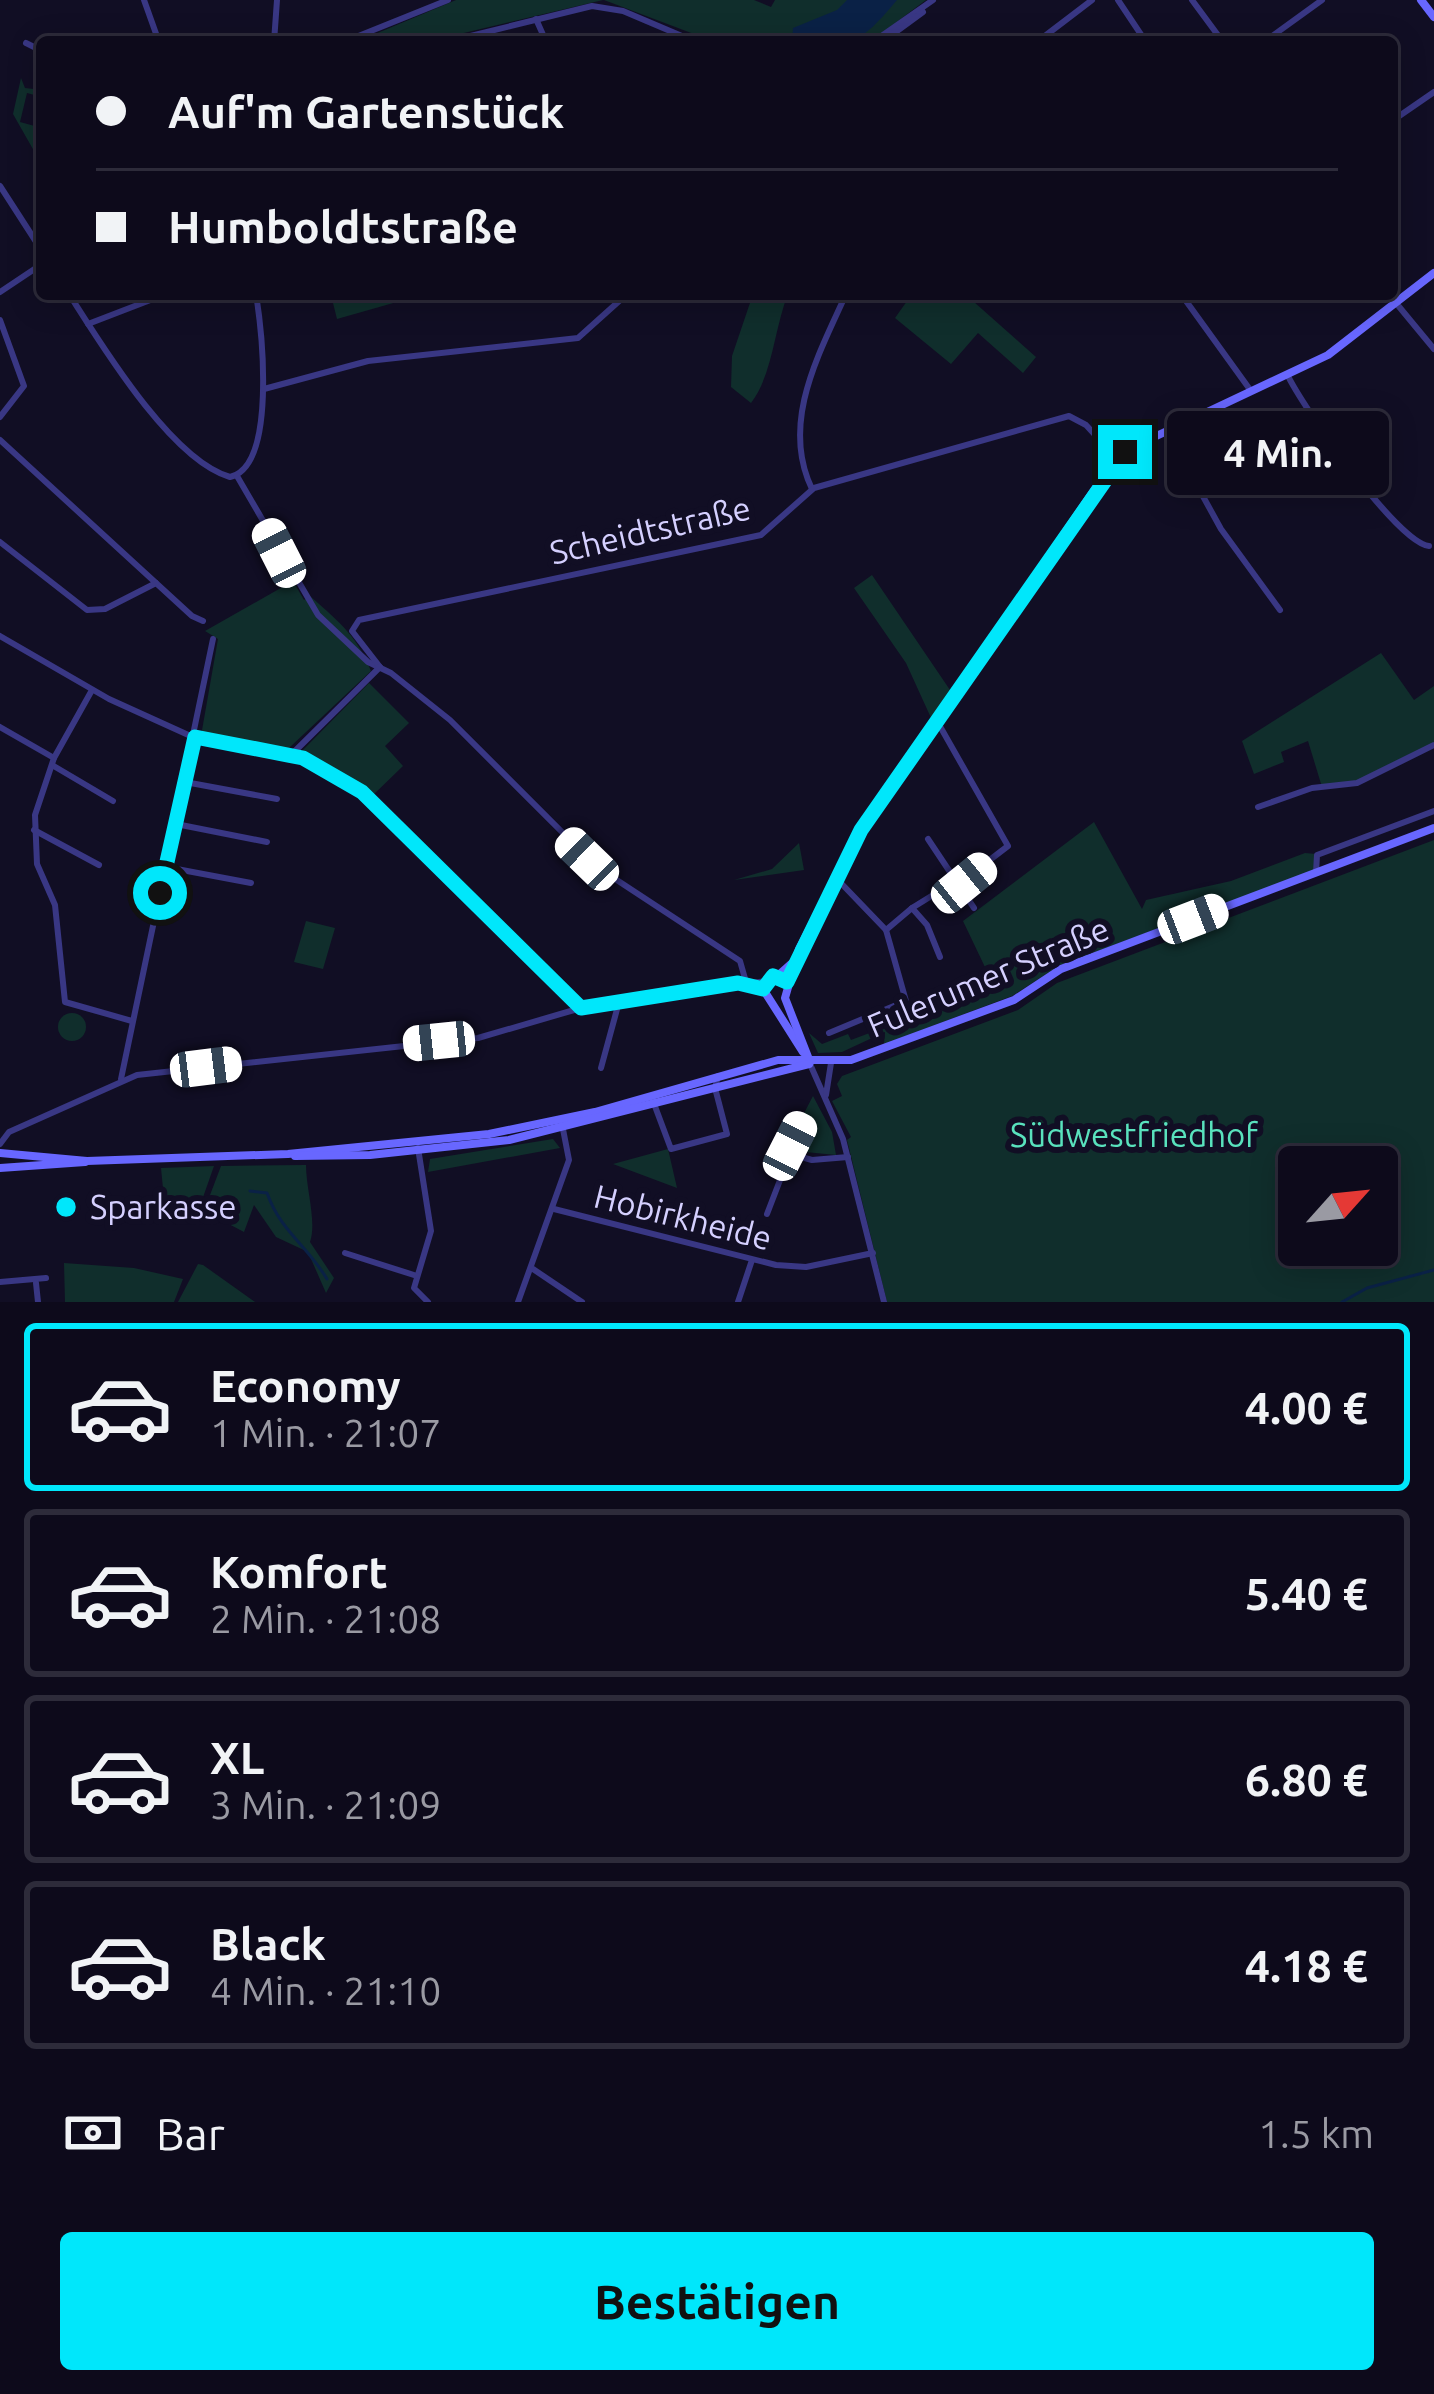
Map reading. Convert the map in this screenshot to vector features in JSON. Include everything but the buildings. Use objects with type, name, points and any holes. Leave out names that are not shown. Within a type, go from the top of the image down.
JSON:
[{"type":"main road","points":[[1421,0],[1434,17]]},
{"type":"main road","points":[[810,1064],[792,1034],[780,999],[782,979],[861,830],[1117,459],[1166,430],[1330,355],[1434,274]]},
{"type":"main road","name":"Fulerumer Straße","points":[[0,1168],[418,1148],[562,1124],[878,1052],[1014,1000],[1061,969],[1434,828]]},
{"type":"main road","points":[[782,979],[764,986],[780,999],[810,1064]]},
{"type":"main road","points":[[788,1059],[792,1034]]},
{"type":"main road","name":"Fulerumer Straße","points":[[653,1100],[718,1076],[788,1059],[810,1064]]},
{"type":"main road","name":"Fulerumer Straße","points":[[5,1154],[87,1161]]},
{"type":"main road","points":[[34,1168],[36,1157]]},
{"type":"street","points":[[144,0],[157,36]]},
{"type":"street","points":[[274,36],[277,0]]},
{"type":"street","points":[[358,36],[448,0]]},
{"type":"street","points":[[882,36],[936,0]]},
{"type":"street","points":[[890,36],[936,0]]},
{"type":"street","points":[[1045,36],[1093,0]]},
{"type":"street","points":[[1118,0],[1142,36]]},
{"type":"street","points":[[1192,0],[1219,36]]},
{"type":"street","points":[[1272,36],[1322,0]]},
{"type":"street","points":[[471,36],[612,3],[683,36]]},
{"type":"street","points":[[536,20],[544,36]]},
{"type":"street","points":[[26,43],[36,48]]},
{"type":"street","points":[[1398,117],[1434,92]]},
{"type":"street","points":[[0,186],[36,241]]},
{"type":"street","points":[[0,292],[36,268]]},
{"type":"street","points":[[74,300],[130,387],[214,470],[237,476],[318,615],[363,658],[450,720],[597,867],[740,961],[746,983]]},
{"type":"street","points":[[88,324],[150,300]]},
{"type":"street","points":[[237,476],[250,463],[264,389],[257,300]]},
{"type":"street","points":[[264,389],[368,361],[578,338],[620,300]]},
{"type":"street","points":[[812,489],[802,458],[803,404],[844,300]]},
{"type":"street","points":[[1185,300],[1251,391]]},
{"type":"street","points":[[1396,303],[1434,349]]},
{"type":"street","points":[[0,320],[24,380],[22,391],[0,417]]},
{"type":"street","points":[[1287,374],[1362,484],[1412,538],[1429,546]]},
{"type":"street","name":"Scheidtstraße","points":[[380,667],[352,631],[359,620],[761,536],[812,489],[1069,416],[1086,425],[1117,459]]},
{"type":"street","points":[[1166,430],[1221,530],[1280,610]]},
{"type":"street","points":[[0,440],[203,621]]},
{"type":"street","points":[[0,542],[87,610],[105,609],[156,583]]},
{"type":"street","points":[[0,636],[92,690],[195,737],[292,754],[325,769],[388,813],[581,1008]]},
{"type":"street","points":[[122,1079],[213,639]]},
{"type":"street","points":[[292,754],[380,667]]},
{"type":"street","points":[[92,690],[53,762],[34,830],[37,864],[55,904],[64,1002],[70,1008],[132,1021]]},
{"type":"street","points":[[886,930],[1008,846],[937,721]]},
{"type":"street","points":[[0,727],[113,801]]},
{"type":"street","points":[[1258,807],[1312,788],[1357,783],[1433,749]]},
{"type":"street","points":[[185,782],[277,799]]},
{"type":"street","name":"Fulerumer Straße","points":[[1316,872],[1317,855],[1434,811]]},
{"type":"street","points":[[176,824],[267,842]]},
{"type":"street","points":[[34,830],[99,865]]},
{"type":"street","points":[[928,839],[974,908]]},
{"type":"street","points":[[166,867],[250,883]]},
{"type":"street","points":[[829,1033],[907,1001],[886,930],[835,878]]},
{"type":"street","points":[[913,908],[940,957]]},
{"type":"street","points":[[5,1154],[3,1140],[122,1079],[478,1038],[581,1008],[746,983],[764,986]]},
{"type":"street","points":[[601,1068],[619,1002]]},
{"type":"street","points":[[826,1099],[831,1063]]},
{"type":"street","points":[[810,1064],[849,1157],[884,1302]]},
{"type":"street","points":[[653,1100],[670,1149],[727,1134],[715,1088],[718,1076]]},
{"type":"street","points":[[767,1214],[802,1123]]},
{"type":"street","points":[[518,1302],[569,1160],[562,1124]]},
{"type":"street","points":[[418,1148],[431,1231],[414,1292],[428,1302]]},
{"type":"street","points":[[787,1154],[812,1160],[849,1157]]},
{"type":"street","name":"Hobirkheide","points":[[554,1209],[752,1260],[806,1267],[873,1252]]},
{"type":"street","points":[[345,1253],[417,1276]]},
{"type":"street","points":[[738,1302],[752,1260]]},
{"type":"street","points":[[532,1269],[583,1302]]},
{"type":"street","points":[[0,1282],[36,1283],[46,1278]]},
{"type":"street","points":[[36,1283],[38,1302]]},
{"type":"green space","points":[[456,0],[603,0],[451,36],[370,36]]},
{"type":"green space","points":[[604,0],[754,0],[771,7],[775,0],[926,0],[878,36],[699,36]]},
{"type":"green space","points":[[21,78],[25,88],[36,89],[36,95],[27,93],[20,122],[36,126],[36,154],[13,114]]},
{"type":"green space","points":[[332,300],[404,300],[337,319]]},
{"type":"green space","points":[[751,300],[786,300],[764,379],[751,403],[731,387],[732,356]]},
{"type":"green space","points":[[908,300],[972,300],[1036,357],[1023,373],[978,333],[951,364],[895,318]]},
{"type":"green space","points":[[872,575],[950,690],[932,720],[906,663],[854,588]]},
{"type":"green space","points":[[293,581],[304,600],[310,596],[348,632],[371,671],[289,748],[201,736],[218,639],[205,631]]},
{"type":"green space","points":[[1381,653],[1414,700],[1434,686],[1434,743],[1355,782],[1322,787],[1308,741],[1281,752],[1284,762],[1254,774],[1242,741]]},
{"type":"green space","points":[[369,683],[409,723],[385,746],[403,766],[371,797],[300,753]]},
{"type":"green space","points":[[1094,822],[1142,909],[1146,900],[1231,881],[1305,853],[1316,854],[1315,870],[1060,965],[1012,996],[884,1044],[885,1032],[842,1052],[818,1053],[809,1033],[822,1044],[848,1034],[851,1040],[994,986],[963,921]]},
{"type":"green space","name":"Südwestfriedhof","points":[[1434,840],[1434,1302],[887,1302],[847,1140],[851,1137],[832,1101],[842,1096],[837,1084],[842,1076],[1018,1010],[1057,983]]},
{"type":"green space","points":[[799,843],[804,870],[734,880],[772,869]]},
{"type":"green space","points":[[306,921],[335,928],[323,969],[294,962]]},
{"type":"green space","points":[[72,1013],[82,1017],[86,1027],[82,1037],[72,1041],[62,1037],[58,1027],[62,1017]]},
{"type":"green space","points":[[813,1096],[832,1132],[836,1155],[795,1151],[807,1123],[801,1119]]},
{"type":"green space","points":[[553,1139],[560,1148],[428,1172],[430,1159]]},
{"type":"green space","points":[[668,1149],[677,1188],[613,1164]]},
{"type":"green space","points":[[306,1165],[310,1242],[334,1278],[326,1293],[308,1252],[276,1237],[254,1205],[244,1232],[204,1211],[221,1166]]},
{"type":"green space","points":[[214,1166],[195,1220],[166,1219],[161,1168]]},
{"type":"green space","points":[[64,1263],[134,1268],[183,1279],[174,1302],[65,1302]]},
{"type":"green space","points":[[198,1264],[203,1265],[255,1302],[178,1302]]},
{"type":"water","points":[[847,0],[897,0],[860,36],[792,36],[793,28],[837,10]]},
{"type":"waterway","points":[[250,1191],[267,1193],[279,1218],[327,1279]]},
{"type":"waterway","points":[[1342,1302],[1367,1288],[1434,1270]]},
{"type":"place","name":"Sparkasse","points":[[66,1207]]},
{"type":"route","points":[[160,893],[195,737],[303,758],[362,792],[581,1008],[738,983],[763,989],[773,976],[787,982],[792,962],[861,830],[1110,467],[1125,452]]}]
